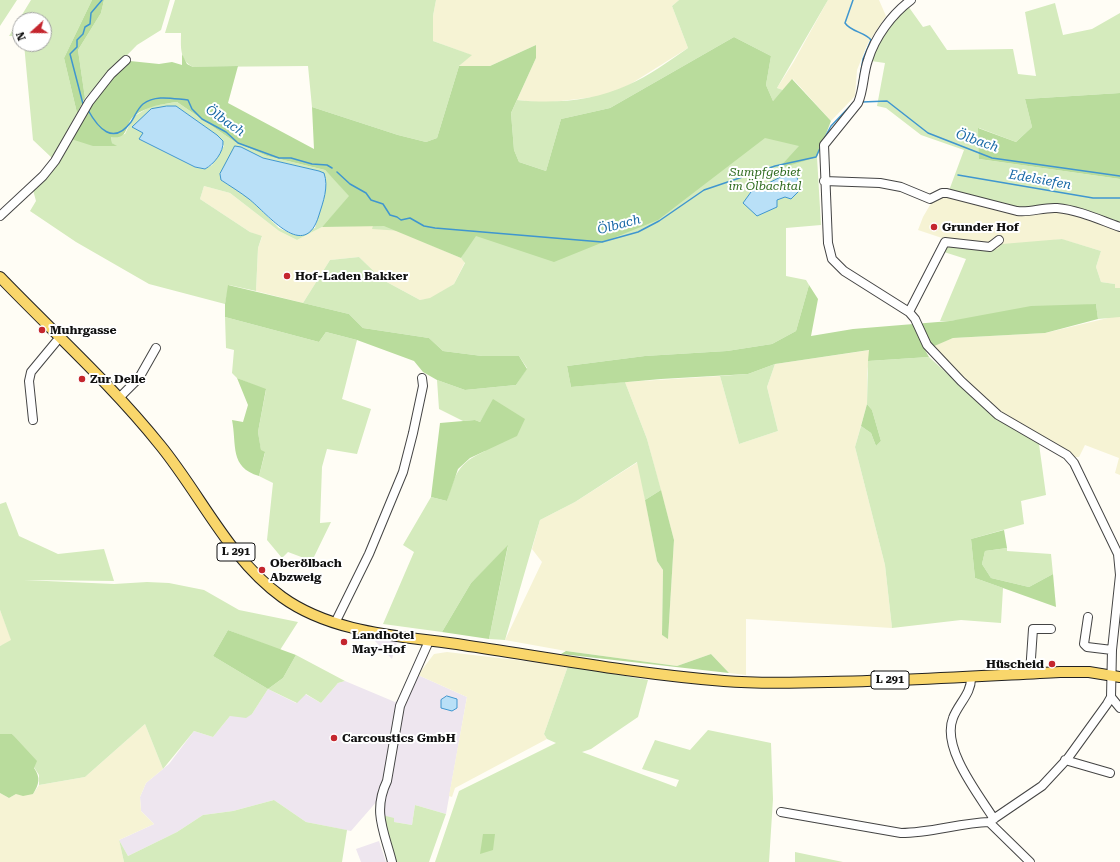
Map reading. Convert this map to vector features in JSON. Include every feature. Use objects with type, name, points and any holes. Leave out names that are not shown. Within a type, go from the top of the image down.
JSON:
[{"type":"main road","name":"L 291","points":[[0,277],[120,397],[171,459],[230,544],[257,576],[289,602],[306,612],[335,623],[365,630],[429,641],[672,676],[736,682],[803,683],[1081,672],[1116,677]]},
{"type":"street","points":[[780,812],[901,833],[916,833],[992,820],[1042,786],[1065,760],[1110,697],[1116,677],[1112,650],[1119,601],[1120,575],[1118,554],[1074,463],[1067,455],[998,415],[961,381],[927,345],[915,319],[908,312],[834,263],[828,243],[824,180],[824,145],[858,103],[862,95],[868,60],[881,34],[897,12],[911,0]]},
{"type":"street","points":[[0,216],[43,176],[55,161],[89,102],[111,74],[126,60]]},
{"type":"street","points":[[824,180],[880,183],[901,187],[930,199],[942,193],[947,193],[1024,212],[1057,208],[1079,213],[1120,227]]},
{"type":"street","points":[[908,312],[945,242],[990,247],[999,240]]},
{"type":"street","points":[[33,420],[29,381],[30,372],[60,337]]},
{"type":"street","points":[[120,397],[139,378],[156,348]]},
{"type":"street","points":[[335,623],[369,554],[403,472],[414,433],[423,386],[422,378]]},
{"type":"street","points":[[1088,617],[1084,644],[1087,647],[1112,650]]},
{"type":"street","points":[[1030,673],[1033,629],[1051,629]]},
{"type":"street","points":[[392,862],[380,821],[382,790],[387,781],[400,706],[429,641]]},
{"type":"street","points":[[971,677],[972,685],[952,719],[952,741],[958,761],[992,820],[1030,862]]},
{"type":"street","points":[[1110,697],[1120,708]]},
{"type":"street","points":[[1065,760],[1110,773]]},
{"type":"shaded area","points":[[436,0],[679,0],[672,6],[688,48],[629,85],[603,96],[544,103],[517,100],[536,58],[536,45],[490,66],[459,66],[471,55],[433,41],[433,16]]},
{"type":"shaded area","points":[[828,0],[879,0],[886,16],[868,43],[857,70],[855,96],[831,121],[793,79],[783,90],[777,88],[793,63]]},
{"type":"shaded area","points":[[204,186],[230,193],[279,231],[297,240],[322,227],[384,225],[461,258],[465,262],[454,284],[430,299],[420,300],[383,280],[359,257],[330,260],[303,303],[256,291],[258,248],[262,237],[250,232],[200,199]]},
{"type":"shaded area","name":"Grunder Hof","points":[[947,196],[1078,214],[1120,230],[1120,288],[1115,288],[1115,284],[1101,282],[1096,267],[1101,251],[1061,239],[997,249],[949,245],[948,240],[918,230],[930,205],[940,197]]},
{"type":"shaded area","points":[[1112,317],[1120,317],[1120,475],[1115,473],[1119,458],[1085,445],[1079,457],[1073,457],[1011,419],[994,406],[932,346],[953,338],[1045,333]]},
{"type":"shaded area","points":[[870,350],[867,374],[867,404],[855,447],[885,565],[892,628],[746,619],[746,675],[729,673],[711,654],[677,666],[566,651],[505,640],[542,562],[532,549],[540,520],[575,502],[638,462],[657,561],[663,570],[662,635],[668,638],[674,540],[647,439],[625,382],[720,376],[739,444],[778,431],[767,387],[775,364]]},
{"type":"shaded area","points":[[0,610],[12,641],[0,646]]},
{"type":"shaded area","points":[[373,639],[397,642],[392,659]]},
{"type":"shaded area","points":[[447,652],[568,666],[544,734],[547,739],[455,788],[452,797],[449,796],[467,697],[418,675],[434,654]]},
{"type":"shaded area","points":[[418,675],[467,697],[446,814],[415,805],[412,825],[394,822],[382,815],[378,800],[351,831],[306,822],[274,800],[233,811],[203,815],[177,832],[128,856],[119,840],[154,824],[141,811],[140,797],[146,783],[169,764],[194,731],[213,737],[230,716],[252,714],[268,689],[296,703],[305,694],[321,703],[338,683],[345,681],[395,702],[406,695]]},
{"type":"shaded area","points":[[145,724],[163,769],[146,783],[140,797],[141,811],[154,824],[119,840],[124,862],[0,862],[0,793],[9,798],[16,794],[33,794],[39,785],[85,777]]},
{"type":"shaded area","points":[[379,841],[386,862],[361,862],[356,849]]},
{"type":"green space","points":[[0,0],[17,0],[0,26]]},
{"type":"green space","points":[[31,0],[92,0],[64,58],[77,113],[52,158],[33,140],[25,52],[52,52],[52,12],[24,12]]},
{"type":"green space","points":[[92,0],[104,0],[101,13],[78,50],[85,98],[77,113],[64,58]]},
{"type":"green space","points":[[104,0],[170,0],[161,30],[137,45],[85,98],[78,50],[101,13]]},
{"type":"green space","points":[[175,0],[436,0],[433,16],[433,41],[472,55],[459,66],[437,138],[426,142],[398,135],[312,107],[308,66],[193,67],[185,61],[183,57],[181,48],[181,33],[165,33]]},
{"type":"green space","points":[[679,0],[828,0],[777,88],[783,90],[773,101],[766,85],[771,56],[734,37],[610,108],[561,119],[546,171],[519,162],[514,150],[511,113],[517,100],[545,102],[588,98],[615,90],[651,73],[688,48],[672,6]]},
{"type":"green space","points":[[1055,3],[1063,35],[1092,29],[1120,13],[1120,93],[1025,99],[1032,127],[1016,142],[979,128],[979,159],[1120,179],[1120,230],[1099,221],[1059,210],[1040,211],[947,196],[964,150],[921,135],[886,108],[877,106],[885,63],[871,61],[887,32],[908,6],[923,27],[930,25],[947,50],[1013,49],[1018,74],[1036,76],[1025,12]]},
{"type":"green space","points":[[734,37],[771,56],[766,85],[773,101],[792,79],[831,121],[817,157],[778,169],[799,146],[765,138],[658,220],[554,262],[476,236],[461,258],[384,226],[322,227],[349,196],[325,170],[267,156],[235,142],[177,102],[149,108],[134,116],[124,134],[117,137],[111,137],[112,143],[117,146],[93,146],[71,139],[85,107],[128,59],[130,61],[159,64],[172,62],[182,65],[182,54],[187,64],[193,67],[238,66],[228,103],[314,149],[312,107],[398,135],[426,142],[437,138],[459,66],[490,66],[536,45],[536,58],[511,113],[514,150],[519,162],[546,171],[561,119],[610,108]]},
{"type":"green space","points":[[1120,93],[1120,179],[979,159],[978,128],[1016,142],[1032,127],[1025,99]]},
{"type":"green space","points":[[177,102],[235,142],[267,156],[325,170],[350,196],[322,227],[297,240],[279,231],[230,193],[204,186],[200,199],[250,232],[262,236],[258,248],[256,291],[229,285],[225,304],[149,284],[76,242],[30,211],[36,201],[33,190],[71,139],[116,146],[112,143],[111,137],[125,134],[133,117],[151,106]],"holes":[[[176,106],[217,135],[224,146],[212,165],[205,169],[195,167],[139,139]],[[241,147],[263,158],[319,171],[326,179],[326,188],[315,228],[292,234],[279,228],[249,198],[221,180]]]},
{"type":"green space","name":"Sumpfgebiet im Ölbachtal","points":[[778,122],[817,157],[821,225],[786,228],[786,276],[806,280],[809,285],[796,331],[772,344],[727,351],[645,356],[567,366],[571,387],[625,382],[647,439],[661,490],[645,500],[637,462],[575,502],[540,520],[505,640],[489,639],[508,546],[471,583],[442,632],[383,624],[414,552],[403,545],[431,497],[447,501],[459,470],[469,460],[485,451],[485,414],[480,422],[475,420],[463,421],[439,409],[437,380],[465,390],[516,385],[527,368],[519,356],[482,356],[443,351],[429,338],[363,328],[349,314],[303,303],[330,260],[359,257],[383,280],[420,300],[430,298],[454,284],[465,263],[461,258],[467,248],[402,231],[372,229],[389,172],[470,201]]},
{"type":"green space","points":[[1062,239],[1101,251],[1096,267],[1101,282],[1115,284],[1115,288],[1120,288],[1120,317],[1098,319],[1096,304],[940,321],[966,259],[944,252],[947,245],[997,249],[1002,244]]},
{"type":"green space","points":[[228,285],[349,314],[363,328],[429,338],[443,351],[482,356],[519,356],[527,369],[516,385],[465,390],[437,380],[423,372],[414,361],[357,340],[326,332],[319,342],[225,317],[225,304]]},
{"type":"green space","points":[[809,285],[818,299],[811,336],[853,329],[950,321],[1031,306],[1096,304],[1098,319],[1045,333],[953,338],[925,350],[929,357],[868,361],[869,350],[775,364],[748,374],[661,379],[571,387],[567,366],[645,356],[727,351],[772,344],[796,331]]},
{"type":"green space","points":[[225,317],[319,342],[326,332],[357,340],[342,399],[371,409],[357,454],[327,449],[322,467],[320,523],[331,522],[312,561],[288,552],[282,558],[267,540],[273,483],[259,476],[265,453],[261,451],[258,432],[266,390],[237,378],[232,373],[234,350],[226,348]]},
{"type":"green space","points":[[929,357],[996,418],[1039,444],[1046,495],[1021,501],[1024,524],[971,539],[975,578],[1003,588],[1001,623],[961,620],[892,628],[885,565],[855,447],[861,426],[871,433],[876,446],[881,441],[872,410],[867,404],[868,361]]},
{"type":"green space","points":[[775,364],[767,387],[778,431],[739,444],[720,376],[748,374]]},
{"type":"green space","points":[[237,378],[266,389],[258,432],[261,450],[265,452],[259,476],[249,472],[243,467],[236,454],[232,420],[243,422],[248,405]]},
{"type":"green space","points":[[493,399],[525,419],[517,436],[470,458],[458,469],[447,501],[431,497],[440,423],[475,420],[480,422]]},
{"type":"green space","points":[[867,404],[872,410],[881,441],[876,446],[871,433],[861,426]]},
{"type":"green space","points":[[661,490],[674,540],[668,639],[662,635],[663,570],[657,561],[645,500]]},
{"type":"green space","points":[[6,502],[19,536],[58,554],[104,549],[114,581],[24,580],[114,584],[147,582],[169,583],[204,590],[239,610],[298,622],[280,650],[228,630],[213,656],[268,689],[252,714],[246,718],[230,716],[213,737],[194,731],[163,769],[145,724],[85,777],[39,785],[39,775],[12,734],[0,734],[0,646],[11,640],[0,610],[0,504]]},
{"type":"green space","points":[[1004,530],[1007,548],[985,551],[982,564],[991,578],[1029,587],[1053,574],[1056,607],[975,578],[971,539]]},
{"type":"green space","points":[[508,545],[489,639],[442,632],[471,583]]},
{"type":"green space","points":[[1007,548],[1007,551],[1051,554],[1053,574],[1029,587],[991,578],[982,564],[985,551]]},
{"type":"green space","points":[[228,630],[296,655],[283,678],[268,689],[213,656]]},
{"type":"green space","points":[[566,651],[677,666],[711,654],[729,673],[561,654]]},
{"type":"green space","points":[[296,655],[345,681],[338,683],[321,703],[306,694],[297,703],[268,689],[283,678]]},
{"type":"green space","points":[[568,666],[648,680],[638,717],[591,749],[582,752],[676,787],[679,780],[642,769],[655,740],[690,750],[708,730],[771,743],[773,799],[769,862],[435,862],[459,791],[556,743],[547,739],[544,734]]},
{"type":"green space","points":[[0,734],[12,734],[37,761],[34,768],[38,775],[38,781],[37,787],[33,794],[23,796],[16,794],[9,798],[0,793]]},
{"type":"green space","points":[[274,800],[306,822],[347,830],[342,862],[124,862],[119,840],[128,856],[177,832],[203,815],[233,811]]},
{"type":"green space","points":[[415,805],[446,814],[429,862],[395,862],[382,815],[394,818],[394,822],[412,825]]},
{"type":"green space","points":[[483,834],[495,834],[493,850],[480,854]]},
{"type":"green space","points":[[795,852],[843,862],[795,862]]},
{"type":"water","points":[[176,106],[217,135],[223,141],[222,149],[218,157],[205,169],[195,167],[139,139],[143,133],[132,127],[151,109]]},
{"type":"water","points":[[235,146],[241,147],[263,158],[324,173],[326,184],[325,194],[313,229],[305,235],[296,235],[286,231],[239,191],[221,180],[220,174]]},
{"type":"water","points":[[783,176],[797,176],[799,191],[791,199],[785,197],[777,200],[777,207],[757,216],[743,203],[751,192]]},
{"type":"water","points":[[447,696],[457,699],[457,708],[452,711],[441,708],[441,700]]},
{"type":"waterway","name":"Ölbach","points":[[83,104],[70,54],[77,47],[77,40],[83,34],[85,27],[90,24],[91,13],[102,0]]},
{"type":"waterway","points":[[853,0],[845,23],[871,40],[863,59],[858,89]]},
{"type":"waterway","name":"Ölbach","points":[[88,110],[96,123],[106,132],[118,133],[131,122],[141,106],[148,101],[159,98],[188,100],[192,109],[202,119],[226,132],[238,143],[279,158],[291,158],[312,164],[327,165],[332,168]]},
{"type":"waterway","name":"Ölbach","points":[[862,102],[887,101],[928,133],[992,158],[1120,176]]},
{"type":"waterway","name":"Ölbach","points":[[824,139],[831,126],[853,103]]},
{"type":"waterway","name":"Ölbach","points":[[337,172],[350,184],[366,193],[371,200],[383,204],[390,215],[401,220],[410,218],[424,226],[435,228],[602,242],[638,232],[659,221],[704,190],[775,166],[816,157],[821,146]]},
{"type":"waterway","name":"Edelsiefen","points":[[958,175],[1093,198],[1120,198]]},
{"type":"place","name":"Grunder Hof","points":[[934,227]]},
{"type":"place","name":"Hof-Laden Bakker","points":[[287,276]]},
{"type":"place","name":"Muhrgasse","points":[[42,330]]},
{"type":"place","name":"Zur Delle","points":[[82,379]]},
{"type":"place","name":"Oberölbach Abzweig","points":[[262,570]]},
{"type":"place","name":"Landhotel May-Hof","points":[[344,642]]},
{"type":"place","name":"Hüscheid","points":[[1052,664]]},
{"type":"place","name":"Carcoustics GmbH","points":[[334,738]]}]
